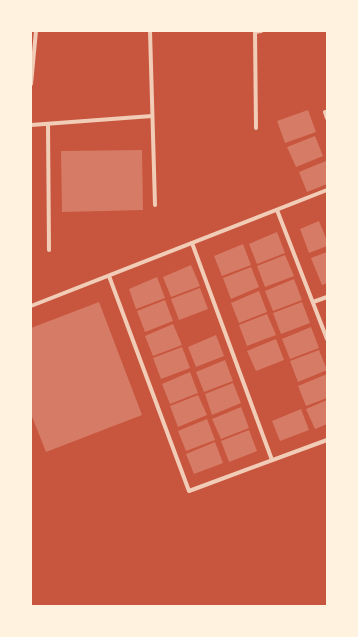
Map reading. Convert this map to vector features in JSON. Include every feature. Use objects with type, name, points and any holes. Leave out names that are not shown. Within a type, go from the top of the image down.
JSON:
[{"type":"street","points":[[31,84],[36,31]]},
{"type":"street","points":[[150,31],[155,205]]},
{"type":"street","points":[[256,128],[255,31],[261,31]]},
{"type":"street","points":[[325,112],[327,118]]},
{"type":"street","points":[[31,125],[152,116]]},
{"type":"street","points":[[48,124],[49,250]]},
{"type":"street","points":[[31,306],[327,190]]},
{"type":"street","points":[[277,210],[327,339]]},
{"type":"street","points":[[192,243],[272,460]]},
{"type":"street","points":[[109,276],[189,491],[327,440]]},
{"type":"street","points":[[313,302],[327,297]]},
{"type":"building","points":[[308,110],[316,132],[285,143],[277,121]]},
{"type":"building","points":[[315,136],[323,156],[296,167],[287,147]]},
{"type":"building","points":[[142,150],[143,210],[62,212],[61,151]]},
{"type":"building","points":[[326,161],[327,184],[307,192],[299,172]]},
{"type":"building","points":[[319,221],[327,241],[327,246],[309,253],[300,229]]},
{"type":"building","points":[[277,232],[285,253],[257,264],[249,244]]},
{"type":"building","points":[[243,244],[251,265],[222,276],[214,256]]},
{"type":"building","points":[[327,252],[327,283],[322,285],[311,258]]},
{"type":"building","points":[[285,255],[294,276],[265,287],[257,266]]},
{"type":"building","points":[[191,265],[200,286],[171,297],[163,277]]},
{"type":"building","points":[[251,267],[259,287],[231,299],[223,278]]},
{"type":"building","points":[[157,277],[165,298],[136,309],[129,289]]},
{"type":"building","points":[[294,279],[302,300],[273,311],[265,291]]},
{"type":"building","points":[[200,288],[208,309],[179,320],[171,299]]},
{"type":"building","points":[[259,291],[267,312],[239,323],[231,303]]},
{"type":"building","points":[[165,300],[173,321],[145,332],[137,311]]},
{"type":"building","points":[[99,302],[142,415],[46,452],[31,414],[31,328]]},
{"type":"building","points":[[302,302],[310,323],[281,334],[273,313]]},
{"type":"building","points":[[267,314],[276,335],[247,346],[239,325]]},
{"type":"building","points":[[173,324],[182,345],[153,356],[145,336]]},
{"type":"building","points":[[311,327],[319,348],[290,359],[282,339]]},
{"type":"building","points":[[216,335],[224,356],[196,367],[188,347]]},
{"type":"building","points":[[276,339],[284,360],[256,371],[247,351]]},
{"type":"building","points":[[182,347],[190,368],[161,379],[153,358]]},
{"type":"building","points":[[319,350],[327,370],[298,382],[290,361]]},
{"type":"building","points":[[225,360],[233,381],[204,392],[196,372]]},
{"type":"building","points":[[190,372],[198,393],[170,404],[162,384]]},
{"type":"building","points":[[327,374],[327,398],[306,406],[298,386]]},
{"type":"building","points":[[233,383],[241,403],[212,415],[205,394]]},
{"type":"building","points":[[198,395],[207,415],[178,427],[170,406]]},
{"type":"building","points":[[327,400],[327,424],[315,429],[306,409]]},
{"type":"building","points":[[241,407],[249,428],[221,439],[212,419]]},
{"type":"building","points":[[301,409],[309,430],[280,441],[272,421]]},
{"type":"building","points":[[207,419],[215,440],[186,451],[178,431]]},
{"type":"building","points":[[249,430],[257,451],[229,462],[221,441]]},
{"type":"building","points":[[215,442],[223,463],[194,474],[186,454]]}]
